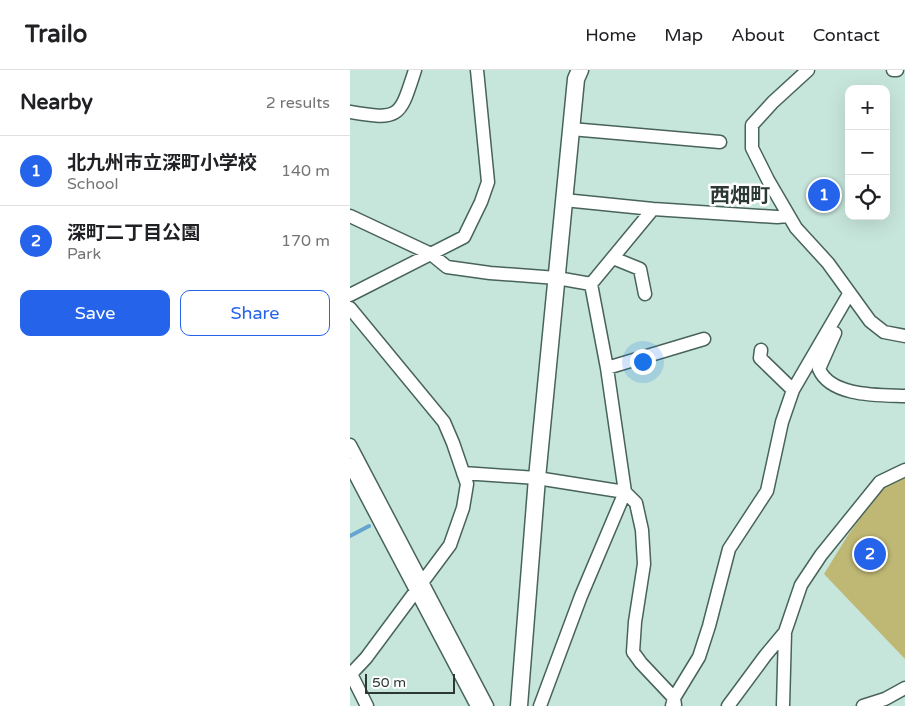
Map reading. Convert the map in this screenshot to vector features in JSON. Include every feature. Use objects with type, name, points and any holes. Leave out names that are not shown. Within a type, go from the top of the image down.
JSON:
[{"type":"street","points":[[350,112],[373,116],[388,116],[398,111],[404,103],[415,70]]},
{"type":"street","points":[[350,295],[464,237],[481,202],[488,182],[477,70]]},
{"type":"street","points":[[808,70],[773,102],[752,125],[752,148],[796,228],[828,263],[870,321],[884,332],[905,336]]},
{"type":"street","points":[[519,706],[537,478],[576,73]]},
{"type":"street","points":[[571,129],[720,142]]},
{"type":"street","points":[[564,200],[777,218],[788,216]]},
{"type":"street","points":[[591,284],[653,209]]},
{"type":"street","points":[[350,216],[432,254],[447,267],[490,273],[557,278],[591,284]]},
{"type":"street","points":[[613,258],[640,269],[645,294]]},
{"type":"street","points":[[540,706],[581,596],[625,492],[607,368],[591,284]]},
{"type":"street","points":[[463,473],[537,478],[625,492],[636,503],[642,530],[644,564],[635,622],[633,652],[674,703],[699,657],[710,626],[729,549],[767,491],[782,422],[793,390],[849,294]]},
{"type":"street","points":[[350,308],[444,422],[467,484],[463,508],[450,545],[366,658],[350,674],[367,706]]},
{"type":"street","points":[[838,315],[835,332],[819,369],[823,378],[839,389],[905,396]]},
{"type":"street","points":[[607,368],[704,339]]},
{"type":"street","points":[[761,350],[760,358],[793,390]]},
{"type":"street","points":[[350,445],[477,706]]},
{"type":"street","points":[[350,465],[487,706]]},
{"type":"street","points":[[783,706],[785,632],[801,585],[821,555],[880,482],[905,470]]},
{"type":"street","points":[[728,706],[785,632]]},
{"type":"street","points":[[863,706],[885,699],[905,688]]},
{"type":"shaded area","points":[[905,477],[905,659],[824,574],[848,535],[876,496],[885,487]]},
{"type":"waterway","points":[[350,536],[369,526]]},
{"type":"place","name":"北九州市立深町小学校","points":[[824,195]]},
{"type":"place","name":"深町二丁目公園","points":[[870,554]]},
{"type":"district","name":"西畑町","points":[[740,195]]}]
